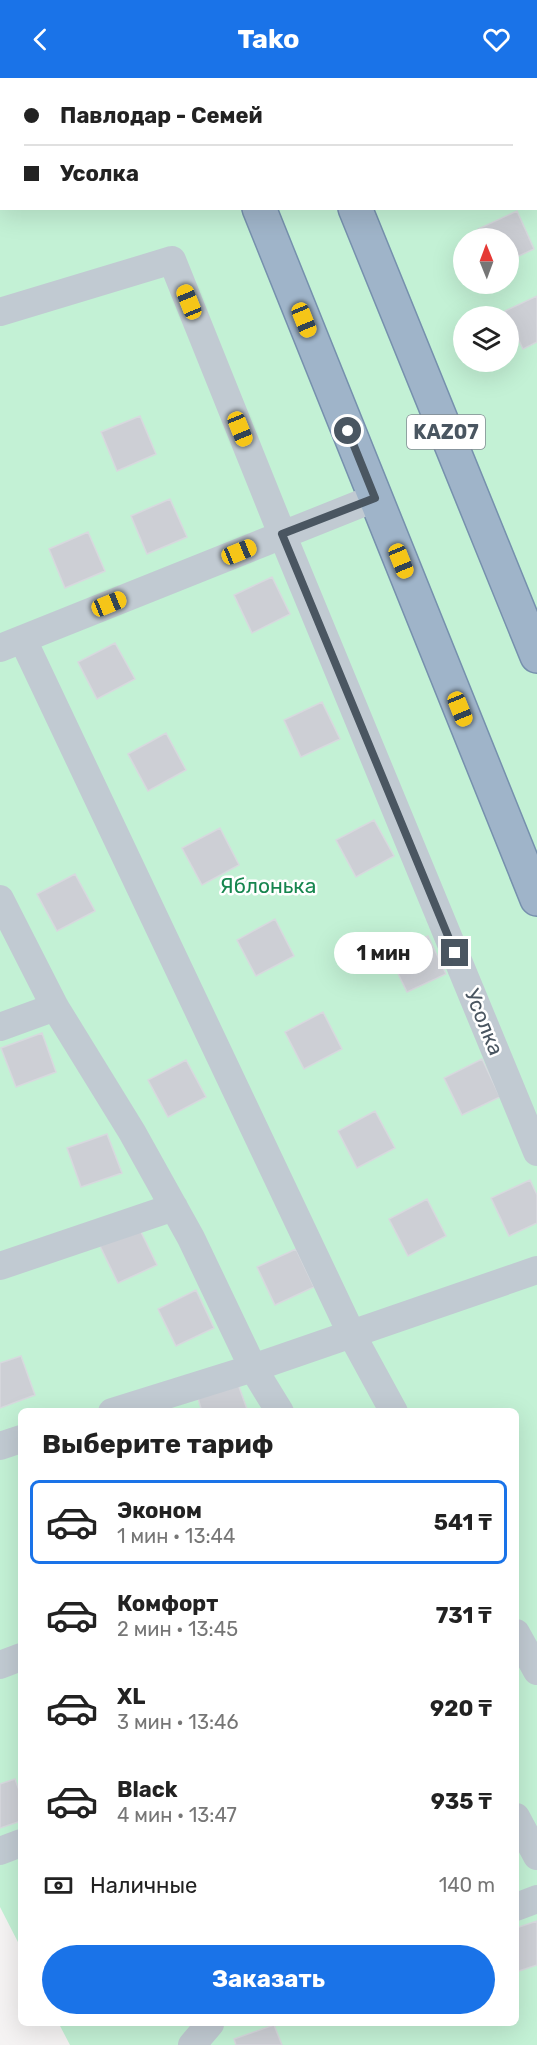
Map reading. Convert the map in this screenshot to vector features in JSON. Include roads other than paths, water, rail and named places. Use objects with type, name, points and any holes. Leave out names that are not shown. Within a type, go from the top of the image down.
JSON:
[{"type":"highway","points":[[260,210],[537,899]]},
{"type":"highway","name":"KAZ07","points":[[356,210],[537,656]]},
{"type":"street","name":"Усолка","points":[[0,312],[172,260],[282,534],[537,1152]]},
{"type":"street","points":[[375,498],[11,644],[352,1335],[392,1408]]},
{"type":"street","points":[[0,899],[55,1007],[132,1132],[191,1238],[253,1368],[278,1408]]},
{"type":"street","points":[[0,1027],[55,1007]]},
{"type":"street","points":[[0,1266],[174,1207]]},
{"type":"street","points":[[125,1408],[352,1335],[537,1270]]},
{"type":"street","points":[[0,1446],[18,1440]]},
{"type":"street","points":[[519,1638],[537,1671]]},
{"type":"street","points":[[0,1665],[18,1659]]},
{"type":"street","points":[[519,1822],[537,1856]]},
{"type":"street","points":[[0,1851],[18,1845]]},
{"type":"street","points":[[519,1906],[537,1899]]},
{"type":"street","points":[[192,2045],[208,2026]]},
{"type":"park label","name":"Яблонька","points":[[268,886]]}]
